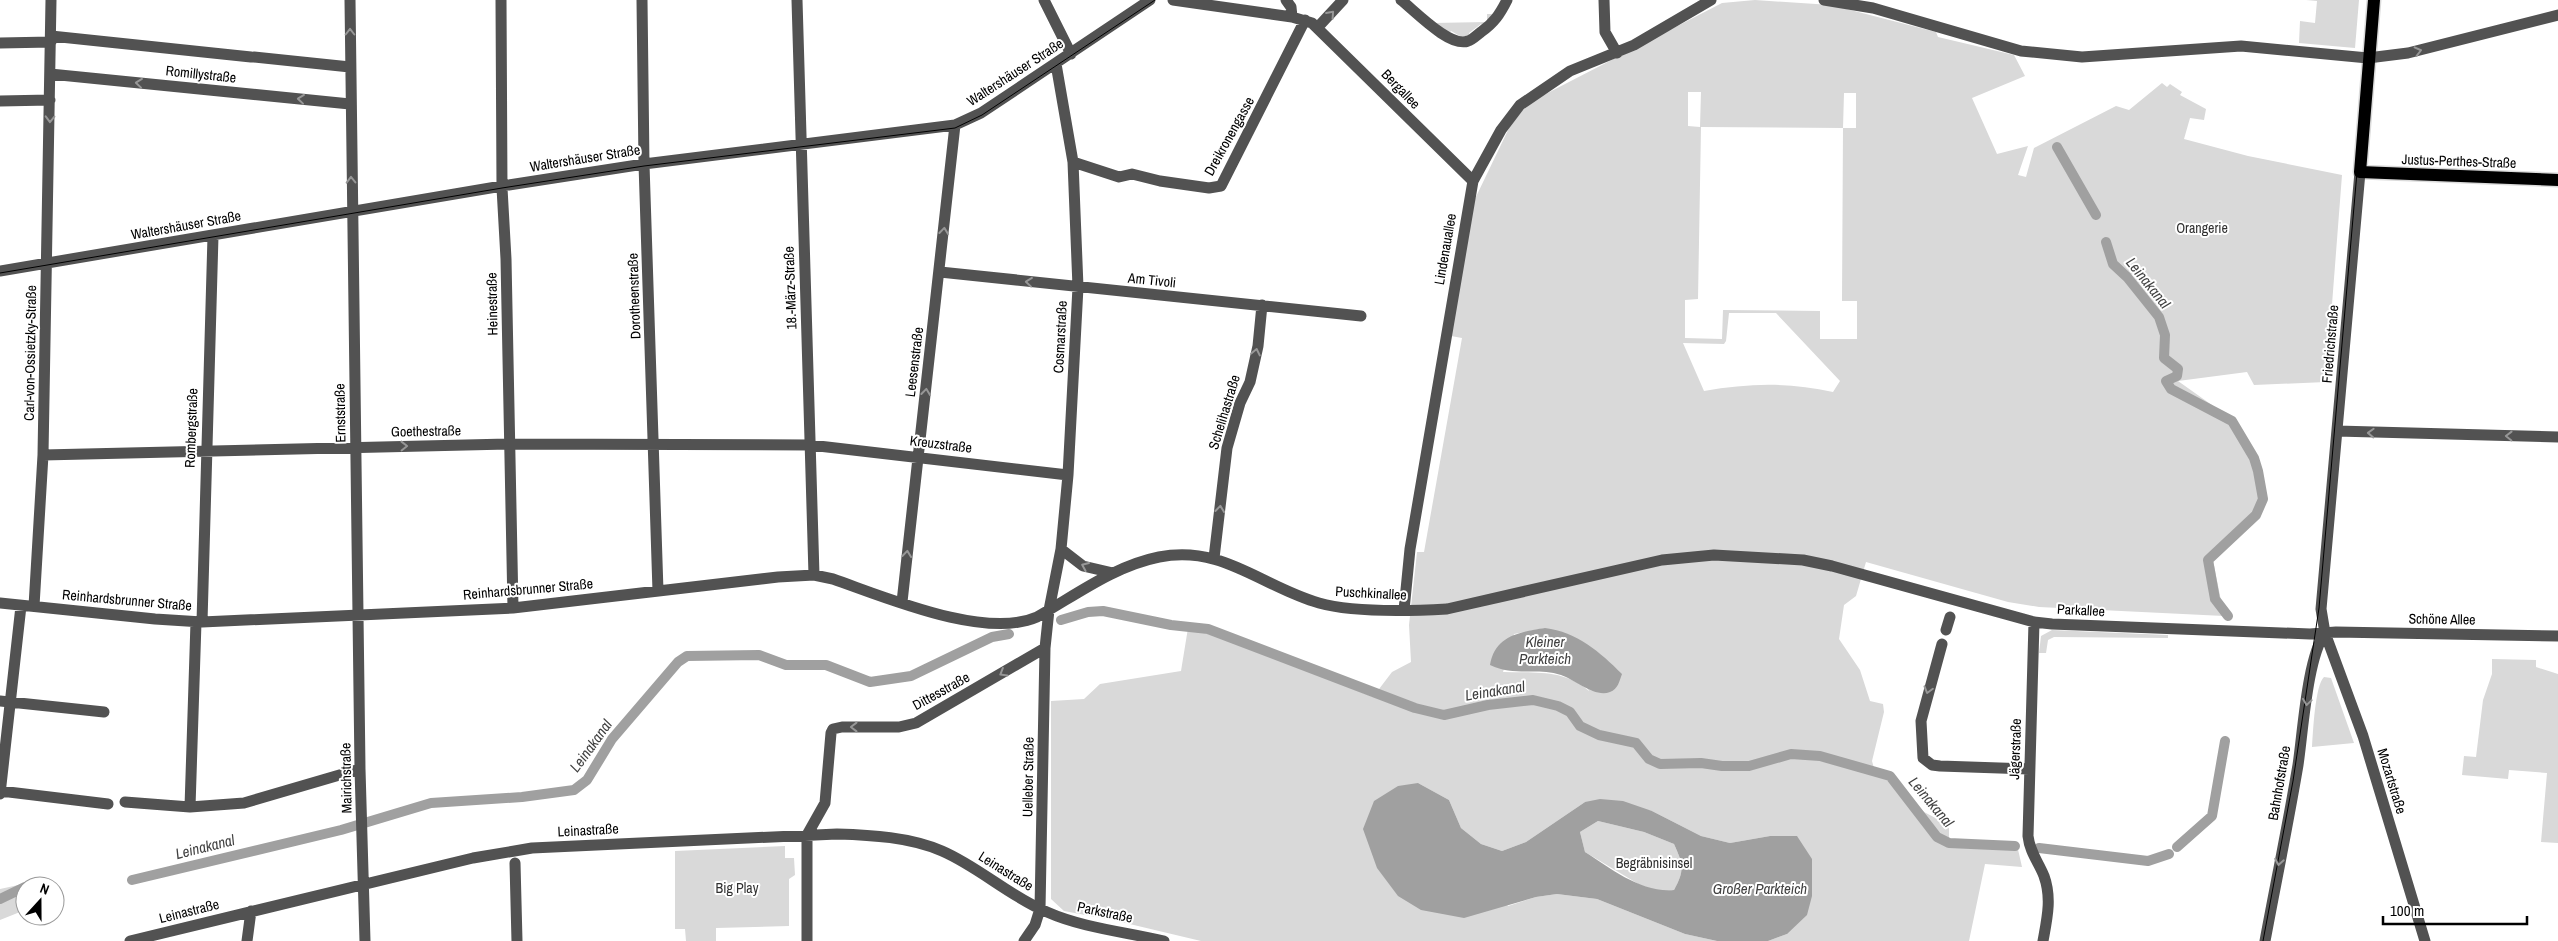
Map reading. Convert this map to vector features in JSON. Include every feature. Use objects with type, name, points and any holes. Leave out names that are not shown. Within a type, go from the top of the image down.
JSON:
[{"type":"main road","name":"Friedrichstraße","points":[[2360,172],[2374,0]]},
{"type":"main road","name":"Justus-Perthes-Straße","points":[[2360,172],[2558,180]]},
{"type":"street","name":"Carl-von-Ossietzky-Straße","points":[[34,606],[43,455],[51,0]]},
{"type":"street","name":"Ernststraße","points":[[350,0],[355,448],[359,615]]},
{"type":"street","name":"Heinestraße","points":[[501,0],[502,186],[506,259],[512,608]]},
{"type":"street","name":"Dorotheenstraße","points":[[642,0],[644,164],[658,591]]},
{"type":"street","name":"18.-März-Straße","points":[[797,0],[814,575]]},
{"type":"street","points":[[1044,0],[1072,54]]},
{"type":"street","name":"Bergallee","points":[[1173,0],[1292,17],[1305,20],[1318,27],[1473,182]]},
{"type":"street","points":[[1286,0],[1291,7],[1292,17]]},
{"type":"street","points":[[1318,27],[1343,0]]},
{"type":"street","points":[[1401,0],[1454,41],[1468,41],[1499,17],[1507,0]]},
{"type":"street","points":[[1604,0],[1605,32],[1617,53]]},
{"type":"street","name":"Lindenauallee","points":[[1404,610],[1410,549],[1473,182],[1501,130],[1520,105],[1570,71],[1617,53],[1643,40],[1695,4],[1711,0]]},
{"type":"street","points":[[1824,0],[1873,8],[2021,50],[2082,57],[2241,46],[2369,58],[2408,53],[2558,15]]},
{"type":"street","name":"Waltershäuser Straße","points":[[0,271],[212,236],[352,210],[644,164],[955,125],[981,113],[1072,54],[1147,2]]},
{"type":"street","name":"Dreikronengasse","points":[[1073,162],[1119,177],[1132,174],[1160,181],[1209,188],[1221,186],[1305,20]]},
{"type":"street","points":[[0,43],[51,39]]},
{"type":"street","name":"Romillystraße","points":[[51,39],[350,66]]},
{"type":"street","name":"Cosmarstraße","points":[[1049,610],[1061,549],[1068,475],[1078,288],[1073,162],[1056,64]]},
{"type":"street","name":"Romillystraße","points":[[50,74],[350,104]]},
{"type":"street","points":[[0,101],[50,100]]},
{"type":"street","name":"Leesenstraße","points":[[902,602],[955,125]]},
{"type":"street","name":"Friedrichstraße","points":[[2325,633],[2321,609],[2360,172]]},
{"type":"street","name":"Rombergstraße","points":[[190,808],[199,622],[212,236]]},
{"type":"street","name":"Am Tivoli","points":[[940,272],[1078,288],[1361,316]]},
{"type":"street","name":"Schelihastraße","points":[[1214,558],[1226,448],[1240,403],[1250,382],[1258,346],[1262,305]]},
{"type":"street","points":[[2337,431],[2558,437]]},
{"type":"street","name":"Goethestraße","points":[[43,455],[508,444],[810,445]]},
{"type":"street","name":"Kreuzstraße","points":[[810,445],[918,456],[1068,475]]},
{"type":"street","points":[[1061,549],[1083,566],[1113,573]]},
{"type":"street","name":"Puschkinallee","points":[[1049,610],[1113,573],[1152,558],[1168,555],[1192,554],[1214,558],[1303,598],[1326,605],[1404,610],[1447,609],[1680,557],[1714,555],[1766,557],[1810,562],[1843,569]]},
{"type":"street","name":"Parkallee","points":[[1843,569],[2034,622],[2305,634],[2325,633]]},
{"type":"street","name":"Reinhardsbrunner Straße","points":[[0,603],[199,622],[512,608],[778,577],[814,575],[833,579],[959,620],[1024,622],[1049,610]]},
{"type":"street","points":[[21,606],[5,702],[0,792],[108,804]]},
{"type":"street","name":"Uelleber Straße","points":[[1024,941],[1035,925],[1040,909],[1045,648],[1049,610]]},
{"type":"street","name":"Mairichstraße","points":[[359,615],[360,768],[365,941]]},
{"type":"street","points":[[1946,630],[1950,617]]},
{"type":"street","name":"Jägerstraße","points":[[2034,622],[2029,769],[2029,848],[2043,874],[2049,902],[2043,941]]},
{"type":"street","name":"Schöne Allee","points":[[2325,633],[2558,636]]},
{"type":"street","name":"Bahnhofstraße","points":[[2265,941],[2297,768],[2313,660],[2318,642],[2325,633]]},
{"type":"street","name":"Mozartstraße","points":[[2325,633],[2363,736],[2425,941]]},
{"type":"street","points":[[1942,644],[1921,721],[1923,758],[1932,766],[2029,769]]},
{"type":"street","name":"Dittesstraße","points":[[807,835],[825,803],[831,733],[833,730],[842,727],[899,727],[916,723],[1045,648]]},
{"type":"street","points":[[5,702],[104,712]]},
{"type":"street","points":[[125,802],[190,808],[244,803],[360,768]]},
{"type":"street","name":"Leinastraße","points":[[130,941],[473,858],[532,848],[807,835],[856,834],[930,846],[963,862],[1040,909]]},
{"type":"street","points":[[807,835],[807,941]]},
{"type":"street","points":[[515,863],[517,941]]},
{"type":"street","name":"Parkstraße","points":[[1040,909],[1068,920],[1164,941]]},
{"type":"street","points":[[247,941],[251,911]]},
{"type":"green space","name":"Orangerie","points":[[1755,0],[1831,5],[1936,32],[1938,37],[2014,55],[2025,76],[1972,98],[1997,154],[2028,146],[2018,175],[2026,177],[2034,148],[2116,106],[2129,110],[2162,83],[2167,87],[2170,84],[2182,92],[2180,95],[2206,109],[2204,120],[2190,118],[2184,139],[2248,156],[2342,175],[2326,382],[2254,385],[2247,372],[2178,381],[2233,420],[2255,455],[2264,500],[2257,516],[2213,560],[2224,616],[2039,607],[2008,602],[1866,562],[1856,596],[1844,605],[1839,639],[1860,670],[1870,701],[1883,704],[1884,712],[1872,761],[1874,768],[1888,774],[1924,812],[1949,825],[1949,840],[2017,845],[2022,867],[1985,864],[1969,941],[1768,941],[1787,934],[1770,836],[1730,843],[1701,836],[1652,811],[1585,802],[1526,842],[1502,851],[1481,844],[1461,828],[1449,800],[1418,783],[1508,906],[1536,897],[1557,894],[1597,899],[1685,934],[1717,941],[1201,941],[1117,921],[1064,911],[1051,899],[1051,701],[1084,699],[1100,684],[1181,671],[1188,628],[1235,642],[1373,697],[1392,672],[1411,662],[1409,625],[1417,552],[1424,552],[1462,338],[1451,336],[1473,203],[1510,126],[1523,110],[1536,99],[1722,3]],"holes":[[[1688,92],[1701,92],[1700,127],[1688,126]],[[1844,93],[1856,93],[1856,128],[1843,128]],[[1701,127],[1843,128],[1842,301],[1857,301],[1857,339],[1820,339],[1820,311],[1723,310],[1722,339],[1685,338],[1685,300],[1698,299]],[[1729,313],[1776,313],[1840,381],[1833,392],[1785,385],[1737,386],[1704,391],[1683,343],[1724,344]],[[1545,628],[1589,691],[1580,684],[1559,676],[1503,672],[1514,634]]]},
{"type":"green space","points":[[2306,0],[2359,0],[2355,48],[2299,43],[2300,21],[2315,23],[2317,1]]},
{"type":"green space","points":[[1487,14],[1495,14],[1484,27],[1481,24],[1469,33],[1470,36],[1465,39],[1451,31],[1449,34],[1432,23],[1487,22]]},
{"type":"green space","points":[[2052,630],[2168,635],[2168,638],[2054,637],[2048,640],[2046,653],[2039,653],[2041,636]]},
{"type":"green space","points":[[2492,659],[2536,660],[2536,667],[2558,674],[2558,843],[2541,842],[2547,773],[2509,770],[2508,779],[2462,775],[2464,756],[2476,757],[2483,700],[2492,674]]},
{"type":"green space","points":[[2324,677],[2331,678],[2354,743],[2312,747],[2318,689]]},
{"type":"green space","name":"Begräbnisinsel","points":[[1598,821],[1644,832],[1674,844],[1682,867],[1674,890],[1658,891],[1640,885],[1585,852],[1580,832]]},
{"type":"green space","name":"Big Play","points":[[785,846],[785,858],[794,858],[795,875],[789,879],[789,926],[716,928],[716,941],[686,941],[685,929],[675,929],[675,851]]},
{"type":"green space","points":[[15,886],[15,914],[0,920],[0,889]]},
{"type":"water","name":"Kleiner Parkteich","points":[[1545,628],[1557,630],[1578,639],[1605,658],[1622,674],[1617,687],[1610,692],[1598,693],[1561,675],[1543,672],[1508,671],[1490,665],[1497,647],[1503,641],[1527,631]]},
{"type":"water","name":"Großer Parkteich","points":[[1418,783],[1449,800],[1461,828],[1481,844],[1502,851],[1526,842],[1585,802],[1600,799],[1623,801],[1652,811],[1701,836],[1730,843],[1770,836],[1797,836],[1812,859],[1812,896],[1807,915],[1787,934],[1768,941],[1717,941],[1685,934],[1597,899],[1557,894],[1536,897],[1464,918],[1421,910],[1398,896],[1377,868],[1363,829],[1374,801],[1398,786]],"holes":[[[1598,821],[1644,832],[1674,844],[1682,867],[1674,890],[1650,888],[1627,879],[1585,852],[1580,832]]]},
{"type":"waterway","name":"Leinakanal","points":[[2057,147],[2096,215]]},
{"type":"waterway","name":"Leinakanal","points":[[2106,242],[2113,264],[2127,277],[2159,317],[2165,335],[2164,358],[2178,369],[2177,376],[2166,381],[2171,389],[2232,421],[2254,458],[2263,499],[2256,515],[2208,560],[2215,599],[2228,616]]},
{"type":"waterway","name":"Leinakanal","points":[[1061,620],[1088,612],[1103,611],[1171,625],[1208,629],[1415,708],[1444,715],[1488,705],[1533,700],[1558,706],[1570,712],[1580,726],[1599,735],[1636,743],[1649,759],[1660,764],[1701,763],[1722,766],[1749,766],[1791,754],[1820,756],[1890,776],[1937,837],[1949,843],[2015,846]]},
{"type":"waterway","name":"Leinakanal","points":[[132,880],[341,830],[431,803],[522,797],[574,790],[587,780],[612,739],[678,662],[687,656],[759,655],[786,665],[826,665],[870,682],[911,676],[992,637],[1009,634]]},
{"type":"waterway","name":"Leinakanal","points":[[2177,847],[2212,816],[2225,741]]},
{"type":"waterway","name":"Leinakanal","points":[[2039,848],[2148,861],[2169,854]]},
{"type":"waterway","name":"Leinakanal","points":[[0,899],[15,892]]},
{"type":"tram line","points":[[0,273],[502,188],[644,166],[955,128],[982,115],[1155,0]]},
{"type":"tram line","points":[[2263,941],[2293,781],[2319,608],[2372,0]]}]
